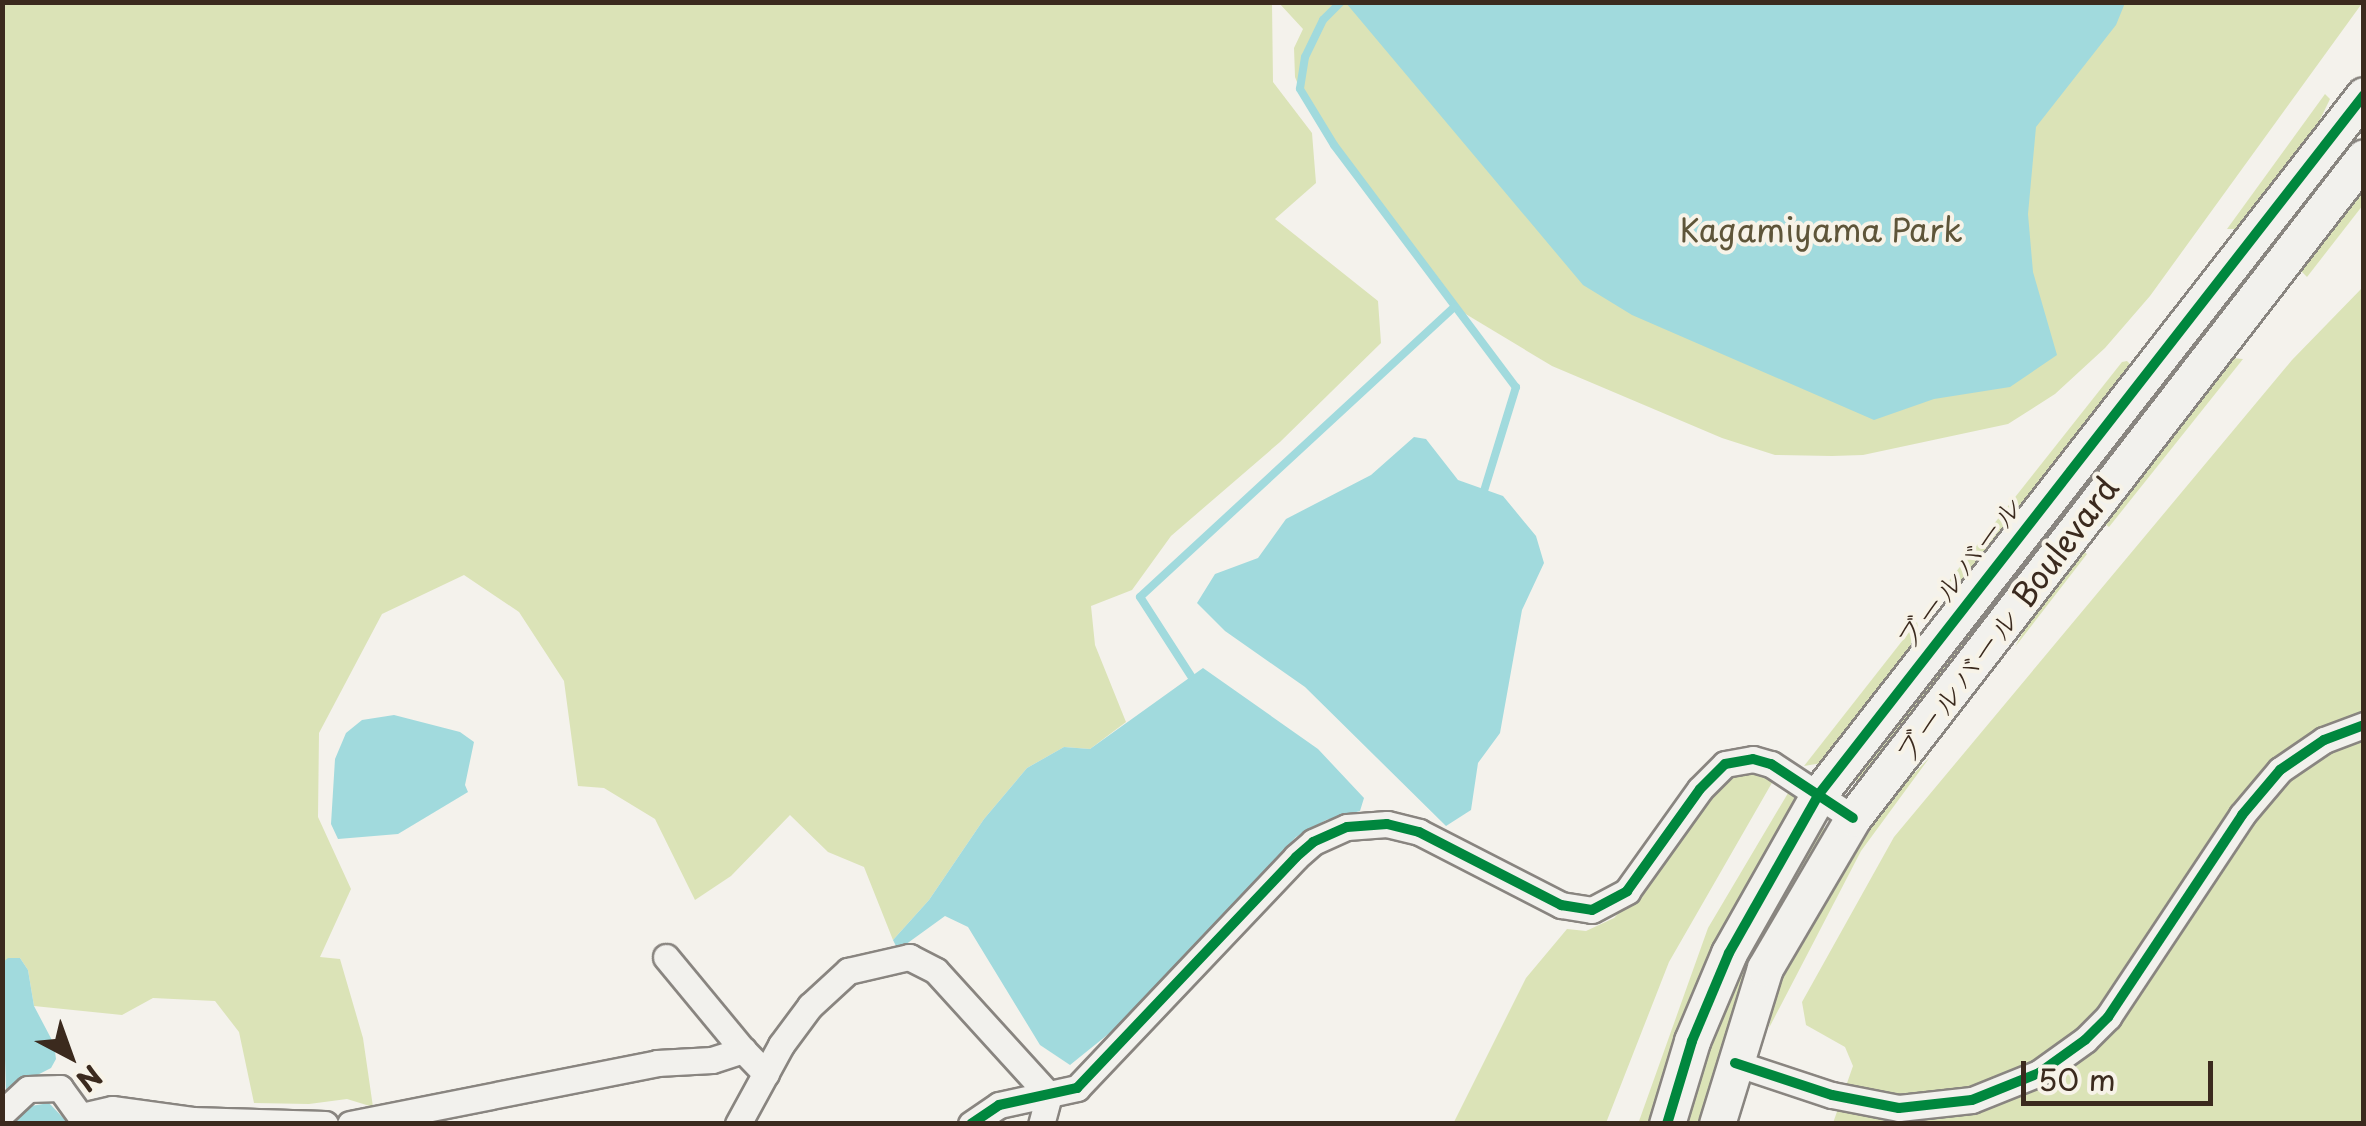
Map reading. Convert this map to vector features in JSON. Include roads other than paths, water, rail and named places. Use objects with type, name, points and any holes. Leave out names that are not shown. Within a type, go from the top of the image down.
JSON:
[{"type":"street","name":"ブールバール","points":[[1667,1124],[1692,1041],[1729,954],[1820,794],[2364,95]]},
{"type":"street","name":"ブールバール Boulevard","points":[[1716,1124],[1765,968],[1854,818],[2364,157]]},
{"type":"street","points":[[1734,1063],[1832,1095],[1899,1108],[1972,1100],[2040,1073],[2086,1040],[2108,1017],[2221,844],[2280,770],[2324,740],[2364,725]]},
{"type":"street","points":[[971,1124],[999,1105],[1076,1088],[1296,857],[1332,833],[1387,824],[1419,832],[1561,905],[1592,910],[1627,891],[1711,775],[1725,764],[1753,759],[1771,764],[1854,818]]},
{"type":"street","points":[[666,956],[766,1074]]},
{"type":"street","points":[[738,1124],[750,1096],[810,1006],[848,971],[909,956],[936,970],[1049,1095]]},
{"type":"street","points":[[350,1124],[657,1064],[712,1060],[743,1050]]},
{"type":"street","points":[[2,1113],[28,1089],[60,1088],[84,1120],[112,1109],[192,1120],[326,1124]]},
{"type":"street","points":[[1040,1124],[1049,1095]]},
{"type":"water","name":"Kagamiyama Park","points":[[1346,3],[2125,3],[2116,25],[2036,127],[2028,214],[2033,272],[2057,355],[2010,387],[1934,399],[1874,420],[1632,315],[1583,285]]},
{"type":"water","points":[[1414,437],[1426,439],[1458,480],[1503,496],[1536,536],[1544,563],[1522,610],[1500,733],[1478,763],[1471,810],[1446,826],[1305,687],[1225,631],[1197,603],[1215,574],[1258,558],[1286,519],[1371,475]]},
{"type":"water","points":[[1203,668],[1318,749],[1364,798],[1360,811],[1326,820],[1296,837],[1122,1023],[1070,1065],[1040,1045],[968,927],[945,916],[898,950],[893,940],[929,900],[984,819],[1027,768],[1064,747],[1090,749]]},
{"type":"water","points":[[394,715],[460,732],[474,742],[465,785],[468,792],[398,834],[338,839],[331,824],[335,759],[346,733],[362,720]]},
{"type":"water","points":[[8,958],[20,958],[28,970],[34,1006],[54,1044],[56,1059],[51,1068],[6,1091],[2,963]]},
{"type":"water","points":[[49,1103],[68,1123],[12,1123],[31,1106]]},
{"type":"waterway","points":[[1341,2],[1323,20],[1305,57],[1300,89],[1334,145],[1516,387],[1484,491]]},
{"type":"waterway","points":[[1191,676],[1140,597],[1454,307]]}]
